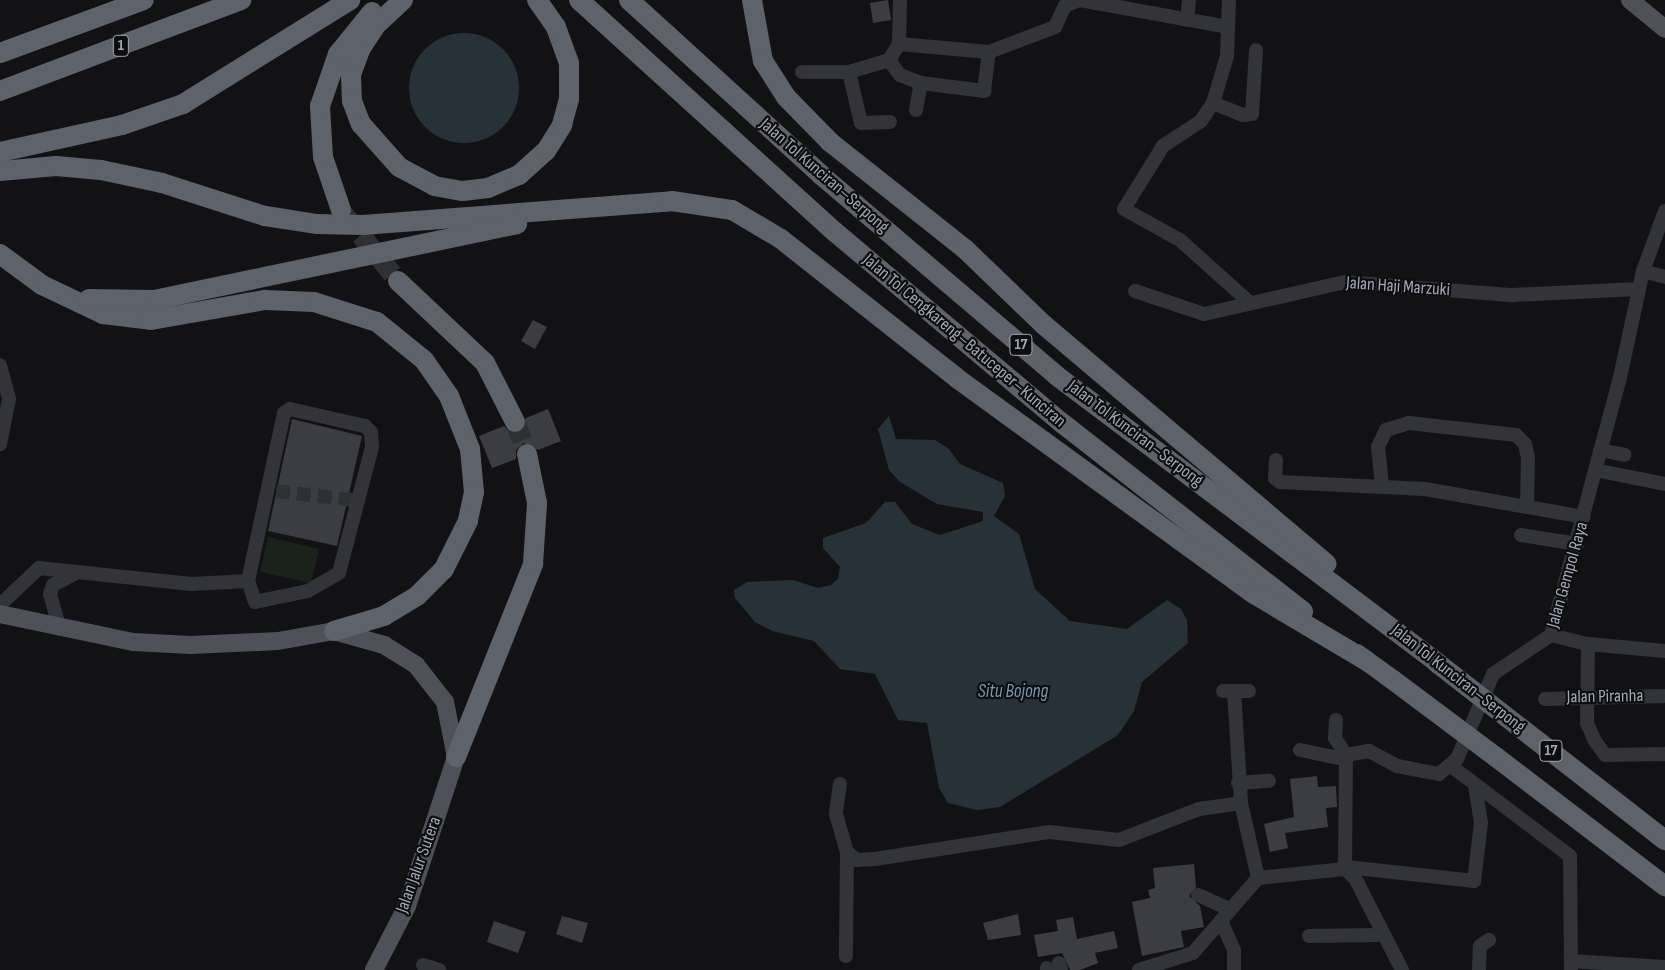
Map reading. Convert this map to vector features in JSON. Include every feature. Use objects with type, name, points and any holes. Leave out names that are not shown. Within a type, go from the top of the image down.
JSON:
[{"type":"highway","name":"1","points":[[0,53],[144,0]]},
{"type":"highway","name":"1","points":[[0,91],[241,0]]},
{"type":"highway","points":[[0,152],[130,122],[183,104],[350,0]]},
{"type":"highway","points":[[341,210],[321,144],[324,88],[350,35],[388,0]]},
{"type":"highway","points":[[403,0],[376,25],[360,50],[351,76],[355,112],[379,147],[409,174],[434,186],[462,190],[488,188],[519,175],[546,151],[562,125],[571,87],[569,63],[556,26],[537,0]]},
{"type":"highway","name":"Jalan Tol Cengkareng–Batuceper–Kunciran","points":[[579,0],[834,232],[1062,423],[1367,661]]},
{"type":"highway","name":"Jalan Tol Kunciran–Serpong","points":[[629,0],[821,175],[1057,376],[1436,661],[1665,840]]},
{"type":"highway","points":[[752,0],[764,61],[786,97],[830,142],[965,249],[1044,325],[1240,487],[1436,661]]},
{"type":"highway","points":[[0,171],[56,166],[101,170],[162,183],[259,215],[317,224],[363,225],[610,205],[691,201],[732,210],[764,227],[1078,470],[1254,594],[1367,661]]},
{"type":"highway","points":[[58,293],[114,302],[154,300],[610,205]]},
{"type":"highway","points":[[0,254],[58,293],[103,314],[135,319],[175,318],[265,300],[314,302],[377,322],[424,360],[449,396],[470,450],[474,492],[468,521],[444,569],[418,596],[384,616],[334,631]]},
{"type":"highway","points":[[398,281],[485,363],[516,422]]},
{"type":"highway","points":[[456,757],[532,564],[537,503],[527,454]]},
{"type":"highway","name":"17","points":[[1367,661],[1665,886]]},
{"type":"main road","points":[[1630,0],[1665,29]]},
{"type":"main road","points":[[0,614],[60,629],[133,642],[191,645],[278,641],[334,631],[393,649],[426,674],[448,711],[456,757]]},
{"type":"main road","name":"Jalan Jalur Sutera","points":[[374,970],[407,906],[456,757]]},
{"type":"street","points":[[802,72],[850,72],[889,60],[899,44],[900,0]]},
{"type":"street","points":[[899,44],[989,52],[1055,27],[1066,6],[1079,0],[1228,27]]},
{"type":"street","points":[[1187,20],[1189,0]]},
{"type":"street","points":[[1229,0],[1226,62],[1213,103],[1201,121],[1163,146],[1124,209],[1180,240],[1249,302]]},
{"type":"street","points":[[1213,103],[1243,116],[1252,114],[1256,50]]},
{"type":"street","points":[[889,60],[900,75],[921,83],[984,91],[989,52]]},
{"type":"street","points":[[850,72],[861,123],[890,122]]},
{"type":"street","points":[[916,110],[921,83]]},
{"type":"street","name":"Jalan Gempol Raya","points":[[1450,766],[1493,674],[1551,635],[1584,517],[1643,271],[1665,211]]},
{"type":"street","points":[[1643,271],[1665,277]]},
{"type":"street","name":"Jalan Haji Marzuki","points":[[1135,291],[1204,314],[1249,302],[1345,282],[1512,296],[1639,289]]},
{"type":"street","points":[[0,365],[9,399],[0,440]]},
{"type":"street","points":[[290,409],[368,429],[373,439],[356,500],[343,561],[332,580],[308,591],[255,602],[248,582],[272,491],[284,413],[290,409]]},
{"type":"street","points":[[1382,485],[1378,447],[1386,430],[1409,423],[1516,435],[1525,444],[1528,458],[1527,506]]},
{"type":"street","points":[[1600,450],[1625,455]]},
{"type":"street","points":[[1276,460],[1274,478],[1280,482],[1382,485],[1527,506],[1584,517]]},
{"type":"street","points":[[1595,470],[1665,484]]},
{"type":"street","points":[[1522,535],[1577,544]]},
{"type":"street","points":[[0,606],[39,568],[55,567],[74,574],[191,584],[248,582]]},
{"type":"street","points":[[60,629],[50,594],[53,585],[74,574]]},
{"type":"street","points":[[1551,635],[1588,644],[1665,651]]},
{"type":"street","points":[[1588,644],[1587,723],[1605,755],[1665,754]]},
{"type":"street","points":[[1249,691],[1229,691],[1241,803],[1258,878]]},
{"type":"street","name":"Jalan Piranha","points":[[1545,699],[1587,696],[1665,696]]},
{"type":"street","points":[[1336,720],[1335,738],[1345,757],[1346,868],[1355,878],[1382,935],[1402,970]]},
{"type":"street","points":[[1300,750],[1345,757],[1369,751],[1424,774],[1439,774],[1450,766],[1570,856],[1571,966],[1665,967]]},
{"type":"street","points":[[1238,783],[1269,781]]},
{"type":"street","points":[[840,784],[836,814],[847,852],[846,956]]},
{"type":"street","points":[[1139,970],[1193,953],[1258,878],[1346,868],[1474,881],[1481,823],[1474,784]]},
{"type":"street","points":[[847,852],[857,860],[875,859],[1050,832],[1118,840],[1199,809],[1241,803]]},
{"type":"street","points":[[1198,895],[1229,910]]},
{"type":"street","points":[[1220,921],[1234,950],[1234,970]]},
{"type":"street","points":[[1310,936],[1382,935]]},
{"type":"street","points":[[1479,970],[1480,946],[1489,940]]},
{"type":"street","points":[[423,965],[439,970]]},
{"type":"shaded area","points":[[268,537],[319,549],[311,583],[260,572]]},
{"type":"water","points":[[464,33],[485,38],[503,49],[514,67],[519,88],[514,109],[503,127],[485,138],[464,143],[443,138],[425,127],[414,109],[409,88],[414,67],[425,49],[443,38]]},
{"type":"water","name":"Situ Bojong","points":[[889,416],[896,439],[935,440],[948,448],[960,464],[1003,483],[1005,496],[994,516],[1019,534],[1035,589],[1070,621],[1127,629],[1167,600],[1181,609],[1187,620],[1188,643],[1142,682],[1134,711],[1118,735],[1000,807],[977,810],[948,803],[939,788],[927,723],[898,720],[875,674],[840,669],[814,641],[772,631],[755,622],[735,598],[734,590],[747,582],[793,580],[818,588],[831,585],[838,579],[840,567],[823,548],[823,538],[866,523],[885,502],[895,502],[912,524],[940,535],[983,521],[983,512],[937,504],[900,482],[889,470],[878,429]]},
{"type":"building","points":[[888,0],[891,20],[873,23],[870,3]]},
{"type":"building","points":[[533,320],[547,327],[535,349],[521,341]]},
{"type":"building","points":[[548,409],[561,441],[538,450],[524,443],[516,450],[516,459],[492,468],[479,436],[504,426],[509,432],[520,433],[526,418]]},
{"type":"building","points":[[292,419],[362,436],[337,546],[268,531]]},
{"type":"building","points":[[1317,776],[1318,787],[1336,786],[1337,807],[1326,808],[1328,827],[1285,833],[1288,848],[1270,852],[1264,824],[1294,817],[1290,779]]},
{"type":"building","points":[[1194,864],[1196,887],[1189,896],[1200,906],[1204,927],[1181,931],[1184,947],[1142,956],[1132,902],[1150,898],[1148,890],[1155,888],[1153,868]]},
{"type":"building","points":[[1018,914],[1021,935],[988,940],[983,923]]},
{"type":"building","points":[[562,916],[588,923],[582,943],[556,934]]},
{"type":"building","points":[[1073,917],[1077,939],[1114,931],[1118,948],[1095,953],[1098,963],[1080,970],[1070,970],[1062,953],[1038,957],[1034,935],[1058,931],[1056,920]]},
{"type":"building","points":[[494,921],[526,932],[518,953],[487,942]]},
{"type":"tunnel","points":[[342,212],[398,281]]},
{"type":"tunnel","points":[[515,422],[527,454]]},
{"type":"tunnel","points":[[276,491],[354,500]]}]
